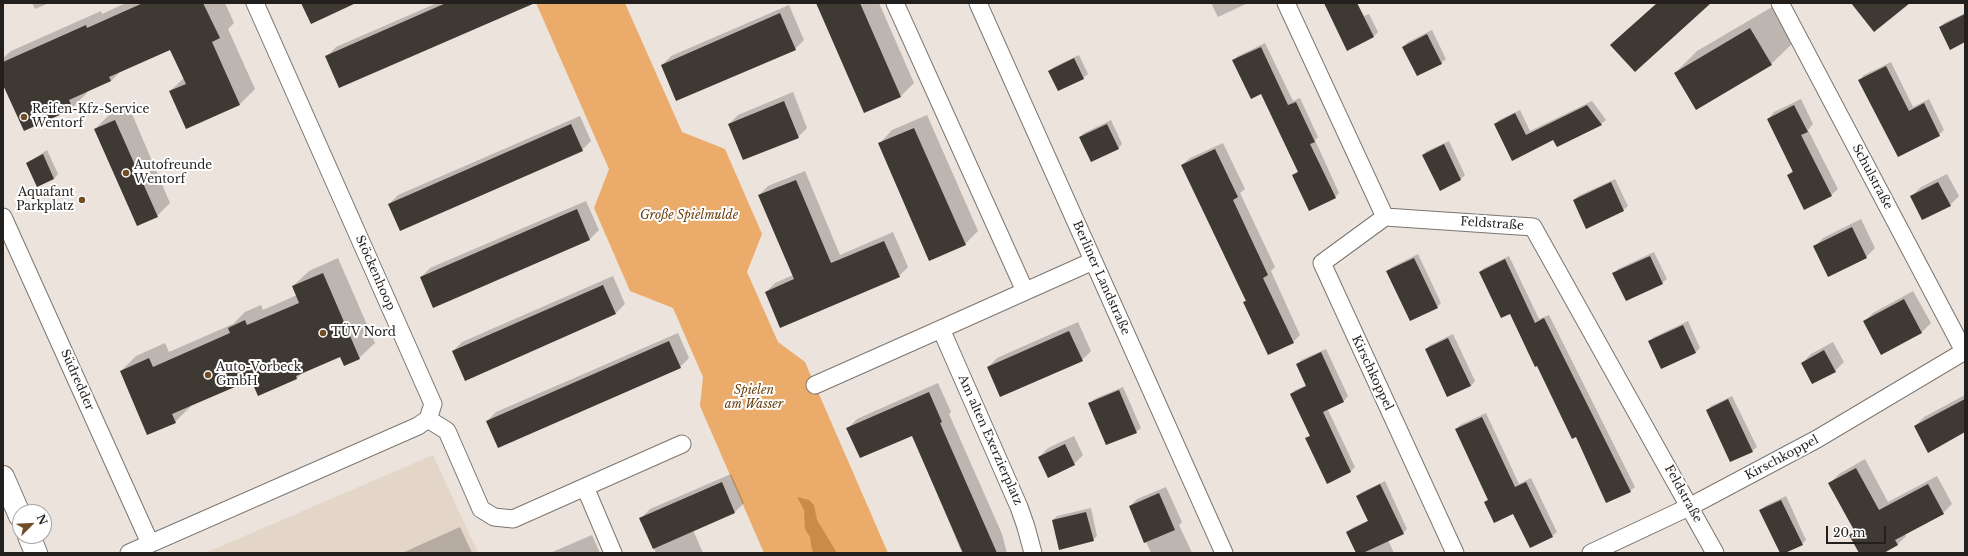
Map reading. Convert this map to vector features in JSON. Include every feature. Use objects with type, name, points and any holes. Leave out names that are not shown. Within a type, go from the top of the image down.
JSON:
[{"type":"main road","points":[[3,477],[15,504]]},
{"type":"street","name":"Stöckenhoop","points":[[255,3],[433,404],[428,419]]},
{"type":"street","points":[[895,3],[1025,291]]},
{"type":"street","name":"Berliner Landstraße","points":[[978,3],[1224,553]]},
{"type":"street","points":[[1286,3],[1384,218]]},
{"type":"street","name":"Schulstraße","points":[[1780,3],[1964,351]]},
{"type":"street","name":"Südredder","points":[[3,217],[150,543]]},
{"type":"street","name":"Feldstraße","points":[[1384,218],[1533,227],[1691,506],[1715,553]]},
{"type":"street","name":"Kirschkoppel","points":[[1384,218],[1322,263],[1455,553]]},
{"type":"street","points":[[815,385],[1093,261]]},
{"type":"street","name":"Am alten Exerzierplatz","points":[[941,329],[1019,507],[1033,553]]},
{"type":"street","name":"Kirschkoppel","points":[[1591,553],[1691,506],[1818,439],[1964,351]]},
{"type":"street","points":[[129,553],[418,426],[428,419],[447,431],[481,509],[494,517],[513,520],[682,444]]},
{"type":"street","points":[[585,487],[614,553]]},
{"type":"shaded area","points":[[433,455],[478,553],[205,553]]},
{"type":"shaded area","points":[[797,497],[809,500],[814,505],[817,520],[837,553],[814,553],[812,550],[810,537],[805,529],[804,510]]},
{"type":"green space","points":[[536,3],[625,3],[682,132],[725,149],[762,234],[747,272],[778,342],[805,362],[888,553],[764,553],[700,406],[703,377],[673,308],[630,291],[594,208],[609,169]]},
{"type":"building","points":[[143,3],[203,3],[220,38],[212,42],[240,105],[186,129],[169,91],[186,84],[170,50],[109,77],[111,81],[69,100],[73,109],[24,131],[3,85],[3,62],[86,25],[87,28]]},
{"type":"building","points":[[301,3],[356,3],[311,24]]},
{"type":"building","points":[[446,3],[535,3],[339,88],[325,56]]},
{"type":"building","points":[[816,3],[860,3],[901,97],[864,113]]},
{"type":"building","points":[[1324,3],[1357,3],[1374,37],[1347,51]]},
{"type":"building","points":[[1657,3],[1711,3],[1635,72],[1610,45]]},
{"type":"building","points":[[1851,3],[1910,3],[1874,32]]},
{"type":"building","points":[[780,13],[796,50],[676,101],[661,65]]},
{"type":"building","points":[[1965,14],[1965,42],[1950,50],[1939,27]]},
{"type":"building","points":[[1750,28],[1772,65],[1696,110],[1674,73]]},
{"type":"building","points":[[1427,34],[1442,64],[1417,76],[1402,47]]},
{"type":"building","points":[[1261,47],[1288,105],[1296,102],[1315,142],[1310,144],[1336,198],[1309,211],[1292,175],[1298,172],[1261,94],[1251,99],[1232,60]]},
{"type":"building","points":[[1074,58],[1084,79],[1058,91],[1048,71]]},
{"type":"building","points":[[1886,66],[1909,111],[1924,103],[1940,136],[1898,157],[1858,80]]},
{"type":"building","points":[[784,101],[799,138],[743,160],[728,124]]},
{"type":"building","points":[[1587,105],[1602,125],[1557,147],[1553,140],[1512,161],[1494,124],[1515,113],[1526,135]]},
{"type":"building","points":[[1794,105],[1808,132],[1801,135],[1832,196],[1804,210],[1787,175],[1793,172],[1767,119]]},
{"type":"building","name":"Autofreunde Wentorf","points":[[115,120],[158,217],[137,226],[94,129]]},
{"type":"building","points":[[571,124],[583,151],[400,231],[388,204]]},
{"type":"building","points":[[1107,124],[1119,149],[1091,162],[1079,137]]},
{"type":"building","points":[[914,128],[966,245],[929,261],[878,143]]},
{"type":"building","points":[[1444,144],[1461,180],[1440,191],[1422,155]]},
{"type":"building","points":[[1215,149],[1238,197],[1233,200],[1268,275],[1263,278],[1294,343],[1268,355],[1243,302],[1246,301],[1181,165]]},
{"type":"building","points":[[43,154],[54,179],[37,187],[26,163]]},
{"type":"building","points":[[796,180],[831,263],[884,241],[900,277],[780,328],[765,292],[794,279],[758,195]]},
{"type":"building","points":[[1611,182],[1624,211],[1586,229],[1573,200]]},
{"type":"building","points":[[1938,182],[1951,206],[1922,220],[1910,196]]},
{"type":"building","points":[[577,209],[590,240],[433,308],[420,277]]},
{"type":"building","points":[[1852,227],[1867,258],[1828,277],[1813,246]]},
{"type":"building","points":[[1650,256],[1663,284],[1626,301],[1612,273]]},
{"type":"building","points":[[1414,258],[1438,308],[1410,321],[1386,271]]},
{"type":"building","points":[[1505,259],[1535,323],[1544,318],[1631,492],[1606,503],[1576,437],[1572,439],[1510,314],[1501,318],[1479,272]]},
{"type":"building","name":"Auto-Vorbeck GmbH","points":[[323,273],[360,359],[344,366],[340,357],[296,376],[297,379],[258,396],[251,380],[172,414],[176,423],[147,435],[120,371],[149,358],[153,367],[230,333],[228,328],[245,320],[247,325],[299,303],[292,286]]},
{"type":"building","points":[[603,285],[616,314],[465,381],[452,351]]},
{"type":"building","points":[[1904,299],[1922,333],[1881,355],[1863,321]]},
{"type":"building","points":[[1683,325],[1696,353],[1661,369],[1648,341]]},
{"type":"building","points":[[1069,331],[1083,361],[1000,397],[987,367]]},
{"type":"building","points":[[1448,338],[1471,386],[1447,397],[1425,349]]},
{"type":"building","points":[[669,341],[681,368],[498,448],[486,421]]},
{"type":"building","points":[[1824,350],[1836,372],[1812,384],[1801,363]]},
{"type":"building","points":[[1321,352],[1344,402],[1323,412],[1351,472],[1327,484],[1305,438],[1310,436],[1290,394],[1306,386],[1296,364]]},
{"type":"building","points":[[1119,390],[1137,433],[1106,445],[1088,403]]},
{"type":"building","points":[[929,392],[942,422],[940,423],[997,553],[963,553],[912,436],[860,458],[846,428]]},
{"type":"building","points":[[1728,399],[1753,452],[1730,462],[1706,410]]},
{"type":"building","points":[[1965,399],[1965,432],[1928,453],[1914,426]]},
{"type":"building","points":[[1482,417],[1515,487],[1526,482],[1553,537],[1530,548],[1513,514],[1494,523],[1484,502],[1488,500],[1455,429]]},
{"type":"building","points":[[1065,444],[1075,465],[1048,478],[1038,457]]},
{"type":"building","points":[[1856,468],[1879,510],[1928,484],[1944,514],[1895,540],[1898,545],[1884,553],[1859,553],[1849,535],[1855,532],[1828,483]]},
{"type":"building","points":[[722,482],[735,513],[653,549],[639,518]]},
{"type":"building","points":[[1380,484],[1404,534],[1363,553],[1356,553],[1346,532],[1368,521],[1356,496]]},
{"type":"building","points":[[1159,493],[1175,530],[1144,543],[1129,506]]},
{"type":"building","points":[[1781,500],[1803,545],[1785,553],[1780,553],[1759,510]]},
{"type":"building","points":[[1086,512],[1094,541],[1059,550],[1052,520]]},
{"type":"place","name":"Reifen-Kfz-Service Wentorf","points":[[24,117]]},
{"type":"place","name":"Autofreunde Wentorf","points":[[126,173]]},
{"type":"place","name":"Aquafant Parkplatz","points":[[82,200]]},
{"type":"place","name":"TÜV Nord","points":[[323,333]]},
{"type":"place","name":"Auto-Vorbeck GmbH","points":[[208,375]]},
{"type":"park label","name":"Große Spielmulde","points":[[689,216]]},
{"type":"park label","name":"Spielen am Wasser","points":[[754,398]]}]
